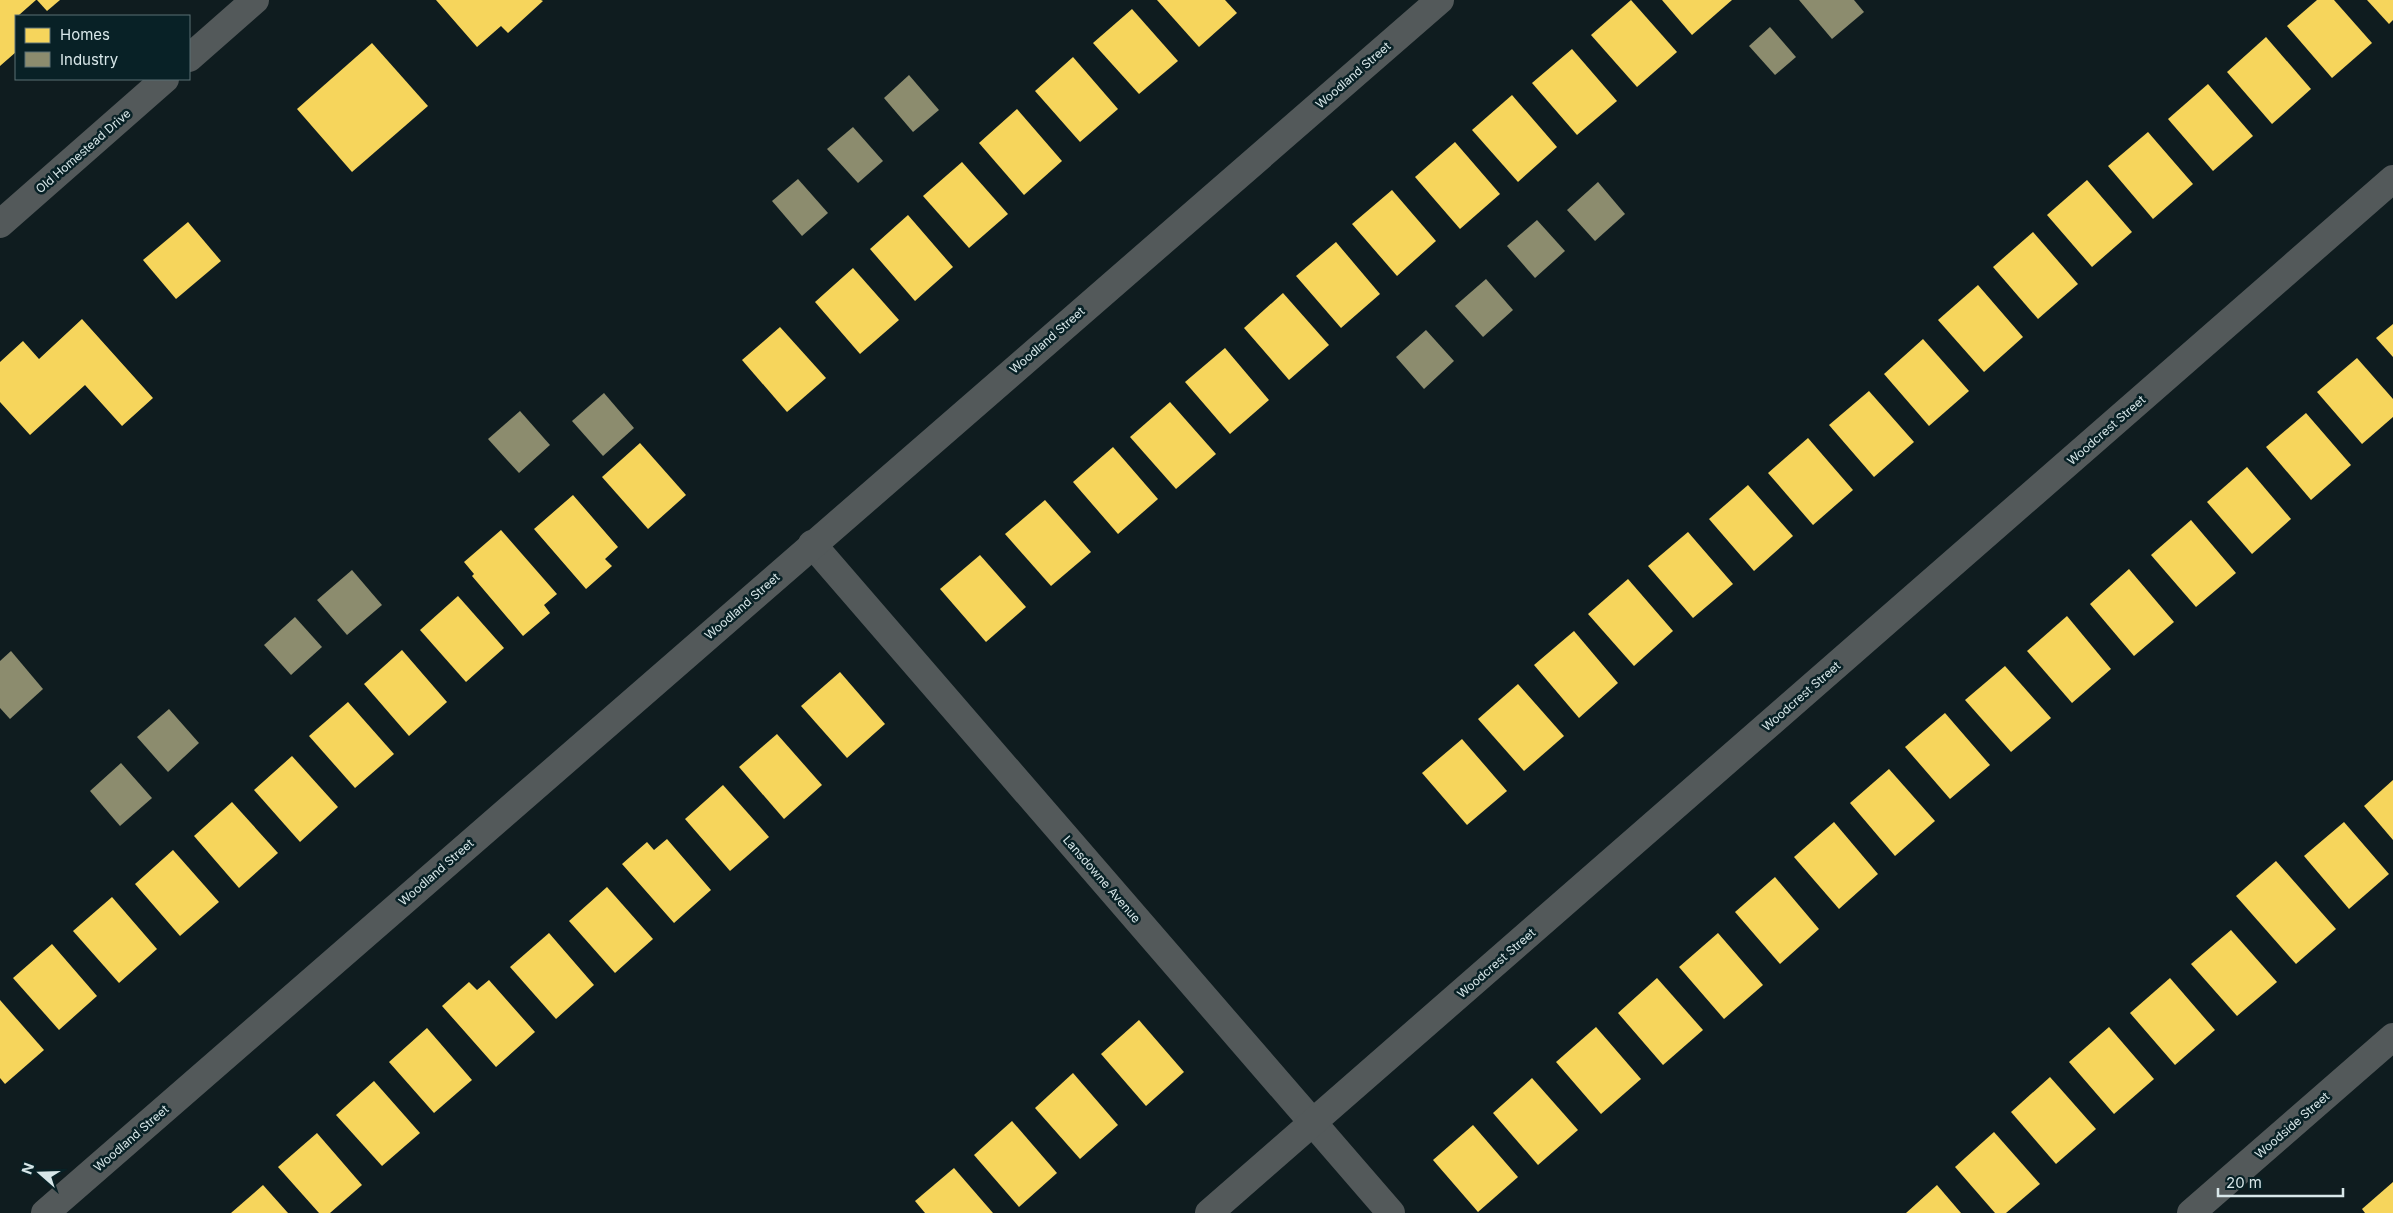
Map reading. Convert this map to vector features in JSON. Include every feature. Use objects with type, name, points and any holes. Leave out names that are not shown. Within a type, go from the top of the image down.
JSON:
[{"type":"street","points":[[190,57],[255,0]]},
{"type":"street","name":"Woodland Street","points":[[45,1213],[812,544],[1440,0]]},
{"type":"street","name":"Old Homestead Drive","points":[[0,224],[165,80]]},
{"type":"street","name":"Woodcrest Street","points":[[1209,1213],[2393,179]]},
{"type":"street","name":"Lansdowne Avenue","points":[[812,544],[1391,1213]]},
{"type":"street","name":"Woodside Street","points":[[2191,1213],[2393,1036]]},
{"type":"building: Homes","points":[[0,0],[36,0],[19,15],[15,15],[15,53],[0,66]]},
{"type":"building: Homes","points":[[37,0],[60,0],[47,11]]},
{"type":"building: Homes","points":[[436,0],[543,1],[508,33],[501,26],[477,47]]},
{"type":"building: Homes","points":[[1157,0],[1225,0],[1237,13],[1199,47]]},
{"type":"building: Homes","points":[[1631,0],[1677,52],[1637,87],[1591,35]]},
{"type":"building: Homes","points":[[1662,0],[1732,0],[1692,35]]},
{"type":"building: Homes","points":[[2317,0],[2334,0],[2372,43],[2332,78],[2287,26]]},
{"type":"building: Homes","points":[[2367,0],[2393,0],[2393,20],[2389,24]]},
{"type":"building: Homes","points":[[1132,9],[1178,61],[1139,94],[1093,43]]},
{"type":"building: Homes","points":[[2266,37],[2311,89],[2272,124],[2227,72]]},
{"type":"building: Homes","points":[[372,43],[428,106],[352,172],[297,109]]},
{"type":"building: Homes","points":[[1572,49],[1617,101],[1577,135],[1532,83]]},
{"type":"building: Homes","points":[[1073,57],[1118,109],[1080,142],[1035,91]]},
{"type":"building: Homes","points":[[2208,84],[2253,136],[2213,171],[2168,119]]},
{"type":"building: Homes","points":[[1512,95],[1557,147],[1518,182],[1472,130]]},
{"type":"building: Homes","points":[[1017,109],[1062,161],[1024,195],[979,143]]},
{"type":"building: Homes","points":[[2148,132],[2193,184],[2153,219],[2108,166]]},
{"type":"building: Homes","points":[[1455,142],[1500,194],[1460,229],[1415,177]]},
{"type":"building: Homes","points":[[962,162],[1008,214],[969,248],[923,196]]},
{"type":"building: Homes","points":[[2087,180],[2132,232],[2092,267],[2047,215]]},
{"type":"building: Homes","points":[[1392,190],[1436,241],[1397,276],[1352,224]]},
{"type":"building: Homes","points":[[908,215],[953,267],[915,301],[870,249]]},
{"type":"building: Homes","points":[[188,222],[221,261],[176,299],[143,260]]},
{"type":"building: Homes","points":[[2033,232],[2078,284],[2038,319],[1993,267]]},
{"type":"building: Homes","points":[[1336,242],[1380,294],[1341,328],[1296,276]]},
{"type":"building: Homes","points":[[853,268],[899,320],[860,354],[815,302]]},
{"type":"building: Homes","points":[[1978,285],[2023,337],[1984,372],[1938,320]]},
{"type":"building: Homes","points":[[1283,293],[1329,345],[1289,380],[1244,328]]},
{"type":"building: Homes","points":[[82,319],[153,398],[122,426],[85,385],[30,435],[0,402],[0,362],[23,341],[39,359]]},
{"type":"building: Homes","points":[[2393,324],[2393,357],[2376,338]]},
{"type":"building: Homes","points":[[780,327],[826,378],[787,412],[742,360]]},
{"type":"building: Homes","points":[[1923,339],[1969,391],[1929,426],[1884,374]]},
{"type":"building: Homes","points":[[1225,348],[1269,400],[1230,434],[1185,382]]},
{"type":"building: Homes","points":[[2357,358],[2393,399],[2393,417],[2362,444],[2317,392]]},
{"type":"building: Homes","points":[[1869,391],[1914,442],[1874,477],[1829,425]]},
{"type":"building: Homes","points":[[1170,402],[1216,454],[1176,489],[1130,437]]},
{"type":"building: Homes","points":[[2306,413],[2351,465],[2311,500],[2266,447]]},
{"type":"building: Homes","points":[[1808,438],[1853,490],[1813,525],[1768,473]]},
{"type":"building: Homes","points":[[640,443],[686,495],[648,529],[602,477]]},
{"type":"building: Homes","points":[[1113,447],[1158,499],[1118,534],[1073,482]]},
{"type":"building: Homes","points":[[2247,467],[2291,519],[2252,554],[2207,502]]},
{"type":"building: Homes","points":[[1748,485],[1793,536],[1754,571],[1709,519]]},
{"type":"building: Homes","points":[[573,495],[618,547],[605,559],[612,566],[586,589],[534,529]]},
{"type":"building: Homes","points":[[1045,500],[1091,552],[1051,586],[1005,534]]},
{"type":"building: Homes","points":[[2191,520],[2236,573],[2196,607],[2151,555]]},
{"type":"building: Homes","points":[[501,530],[557,594],[544,605],[550,613],[523,636],[472,576],[474,574],[464,562]]},
{"type":"building: Homes","points":[[1688,532],[1733,584],[1693,618],[1648,566]]},
{"type":"building: Homes","points":[[980,555],[1026,607],[986,642],[940,589]]},
{"type":"building: Homes","points":[[2129,569],[2174,622],[2134,656],[2090,604]]},
{"type":"building: Homes","points":[[1628,579],[1673,631],[1634,666],[1588,614]]},
{"type":"building: Homes","points":[[458,596],[504,648],[466,682],[420,630]]},
{"type":"building: Homes","points":[[2067,616],[2111,669],[2072,703],[2027,651]]},
{"type":"building: Homes","points":[[1574,631],[1618,683],[1579,718],[1534,665]]},
{"type":"building: Homes","points":[[402,650],[447,702],[409,736],[364,684]]},
{"type":"building: Homes","points":[[2005,666],[2051,718],[2011,752],[1965,700]]},
{"type":"building: Homes","points":[[840,672],[885,724],[847,758],[801,706]]},
{"type":"building: Homes","points":[[1518,684],[1564,736],[1524,771],[1478,719]]},
{"type":"building: Homes","points":[[348,702],[394,754],[355,788],[309,736]]},
{"type":"building: Homes","points":[[1945,713],[1990,765],[1950,799],[1905,747]]},
{"type":"building: Homes","points":[[777,734],[822,785],[784,819],[739,767]]},
{"type":"building: Homes","points":[[1462,739],[1507,791],[1467,825],[1422,773]]},
{"type":"building: Homes","points":[[292,756],[338,807],[300,842],[254,790]]},
{"type":"building: Homes","points":[[1889,769],[1935,821],[1895,856],[1850,803]]},
{"type":"building: Homes","points":[[2393,780],[2393,840],[2364,806]]},
{"type":"building: Homes","points":[[723,785],[769,837],[730,871],[685,819]]},
{"type":"building: Homes","points":[[232,802],[278,853],[239,888],[194,836]]},
{"type":"building: Homes","points":[[1834,822],[1878,874],[1839,909],[1794,857]]},
{"type":"building: Homes","points":[[2344,822],[2389,874],[2349,909],[2304,856]]},
{"type":"building: Homes","points":[[667,839],[711,890],[674,923],[622,864],[647,842],[654,850]]},
{"type":"building: Homes","points":[[173,850],[219,902],[180,936],[135,884]]},
{"type":"building: Homes","points":[[2276,861],[2336,929],[2296,964],[2236,896]]},
{"type":"building: Homes","points":[[1775,877],[1819,929],[1780,964],[1735,912]]},
{"type":"building: Homes","points":[[607,887],[653,939],[615,973],[569,921]]},
{"type":"building: Homes","points":[[112,897],[157,949],[119,983],[73,931]]},
{"type":"building: Homes","points":[[2231,930],[2277,982],[2237,1016],[2191,964]]},
{"type":"building: Homes","points":[[549,933],[594,985],[556,1019],[510,967]]},
{"type":"building: Homes","points":[[1718,933],[1763,985],[1724,1019],[1679,967]]},
{"type":"building: Homes","points":[[52,944],[97,996],[59,1030],[13,978]]},
{"type":"building: Homes","points":[[1657,978],[1703,1030],[1663,1065],[1618,1013]]},
{"type":"building: Homes","points":[[2170,978],[2215,1030],[2175,1065],[2130,1013]]},
{"type":"building: Homes","points":[[489,980],[535,1032],[496,1067],[442,1006],[469,982],[477,990]]},
{"type":"building: Homes","points":[[0,1000],[44,1050],[5,1084],[0,1078]]},
{"type":"building: Homes","points":[[1139,1020],[1184,1072],[1146,1106],[1101,1054]]},
{"type":"building: Homes","points":[[1596,1027],[1641,1079],[1601,1114],[1556,1062]]},
{"type":"building: Homes","points":[[2109,1027],[2154,1079],[2114,1114],[2069,1062]]},
{"type":"building: Homes","points":[[427,1028],[472,1080],[434,1113],[389,1062]]},
{"type":"building: Homes","points":[[1073,1073],[1118,1125],[1080,1159],[1035,1108]]},
{"type":"building: Homes","points":[[2050,1077],[2096,1129],[2056,1164],[2011,1112]]},
{"type":"building: Homes","points":[[1532,1078],[1578,1130],[1538,1165],[1493,1113]]},
{"type":"building: Homes","points":[[374,1081],[420,1133],[382,1166],[336,1115]]},
{"type":"building: Homes","points":[[1012,1121],[1057,1173],[1019,1207],[974,1155]]},
{"type":"building: Homes","points":[[1473,1125],[1518,1177],[1478,1212],[1433,1160]]},
{"type":"building: Homes","points":[[1994,1132],[2040,1184],[2006,1213],[1995,1213],[1955,1167]]},
{"type":"building: Homes","points":[[317,1133],[362,1185],[330,1213],[319,1213],[278,1167]]},
{"type":"building: Homes","points":[[954,1168],[993,1213],[925,1213],[915,1201]]},
{"type":"building: Homes","points":[[2393,1182],[2393,1213],[2365,1213],[2362,1209]]},
{"type":"building: Homes","points":[[263,1185],[288,1213],[231,1213]]},
{"type":"building: Homes","points":[[1937,1185],[1961,1213],[1906,1213]]},
{"type":"building: Industry","points":[[1799,0],[1854,0],[1864,12],[1832,39]]},
{"type":"building: Industry","points":[[1770,27],[1796,57],[1775,75],[1749,46]]},
{"type":"building: Industry","points":[[909,75],[939,110],[913,132],[884,98]]},
{"type":"building: Industry","points":[[853,127],[883,161],[858,183],[827,149]]},
{"type":"building: Industry","points":[[798,179],[828,213],[802,236],[772,201]]},
{"type":"building: Industry","points":[[1598,182],[1625,214],[1595,241],[1567,210]]},
{"type":"building: Industry","points":[[1537,220],[1565,251],[1535,278],[1507,246]]},
{"type":"building: Industry","points":[[1486,279],[1513,310],[1483,337],[1455,306]]},
{"type":"building: Industry","points":[[1426,330],[1454,361],[1424,389],[1396,357]]},
{"type":"building: Industry","points":[[604,393],[634,428],[603,456],[572,421]]},
{"type":"building: Industry","points":[[520,411],[550,445],[519,473],[488,439]]},
{"type":"building: Industry","points":[[352,570],[382,605],[347,635],[317,600]]},
{"type":"building: Industry","points":[[295,617],[322,647],[291,675],[264,645]]},
{"type":"building: Industry","points":[[11,651],[43,689],[10,719],[0,708],[0,661]]},
{"type":"building: Industry","points":[[169,709],[199,743],[168,772],[137,737]]},
{"type":"building: Industry","points":[[121,763],[152,798],[120,826],[90,791]]}]
